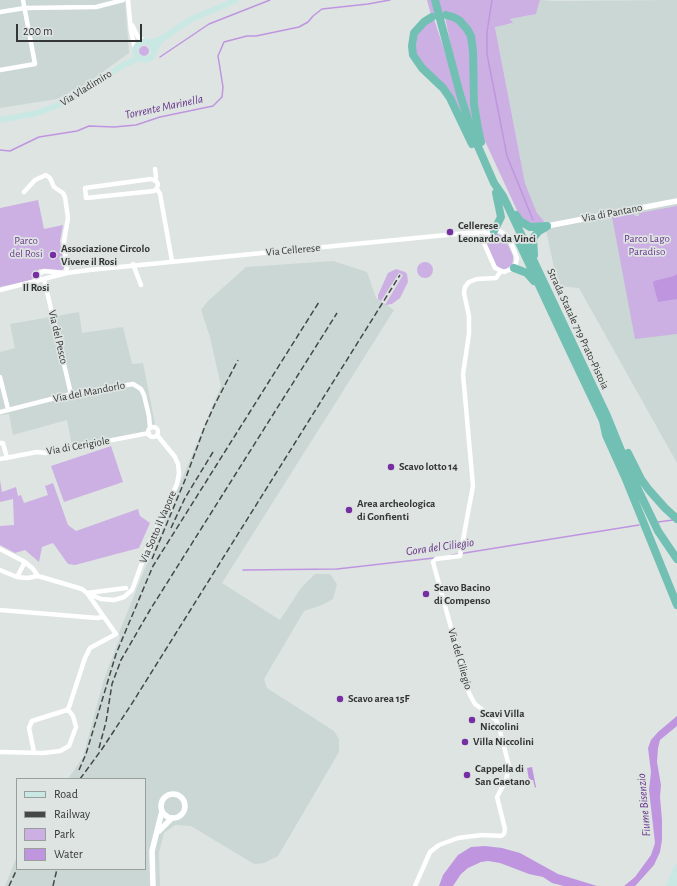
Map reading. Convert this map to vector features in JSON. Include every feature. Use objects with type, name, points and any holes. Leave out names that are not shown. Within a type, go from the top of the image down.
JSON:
[{"type":"highway","name":"Strada Statale 719 Prato-Pistoia","points":[[435,0],[443,18],[466,113],[473,134],[494,183],[535,264],[636,487],[658,531],[677,559]]},
{"type":"highway","points":[[432,17],[424,22],[414,33],[412,46],[413,55],[422,68],[443,88],[450,98],[471,143],[489,171]]},
{"type":"highway","points":[[443,18],[453,17],[459,20],[471,36],[473,51],[474,104],[478,129],[489,171]]},
{"type":"highway","name":"Strada Statale 719 Prato-Pistoia","points":[[500,194],[540,288],[605,418]]},
{"type":"highway","points":[[500,194],[523,224],[530,227],[547,226]]},
{"type":"highway","points":[[492,232],[501,217],[500,194]]},
{"type":"highway","points":[[535,264],[532,242],[533,238],[539,231],[547,226]]},
{"type":"highway","points":[[514,268],[527,273],[540,288]]},
{"type":"highway","points":[[605,418],[615,426],[641,479],[660,503],[677,520]]},
{"type":"highway","points":[[605,418],[606,434],[677,605]]},
{"type":"main road","points":[[162,38],[152,57],[147,60],[139,58],[135,50],[139,43],[162,38],[190,20],[236,0]]},
{"type":"main road","points":[[147,42],[153,46],[154,52]]},
{"type":"main road","name":"Via Vladimiro","points":[[124,64],[135,50]]},
{"type":"main road","name":"Via Vladimiro","points":[[0,120],[37,113],[64,103],[124,64],[139,58]]},
{"type":"main road","points":[[669,886],[677,867]]},
{"type":"main road","points":[[674,886],[677,879]]},
{"type":"street","points":[[0,70],[35,64],[23,0]]},
{"type":"street","points":[[0,12],[25,8],[96,7],[123,0]]},
{"type":"street","points":[[128,0],[135,50]]},
{"type":"street","points":[[131,24],[138,37],[147,42]]},
{"type":"street","points":[[155,169],[155,180],[158,184],[157,189],[160,194],[172,261]]},
{"type":"street","points":[[24,192],[35,180],[46,175],[50,178],[54,188],[63,193],[68,218],[64,241],[67,273]]},
{"type":"street","points":[[148,180],[146,185],[150,191]]},
{"type":"street","points":[[155,180],[85,188],[86,198],[154,191],[157,189]]},
{"type":"street","points":[[114,185],[115,195]]},
{"type":"street","name":"Via di Pantano","points":[[547,226],[677,201]]},
{"type":"street","points":[[484,243],[486,237],[492,232]]},
{"type":"street","points":[[502,232],[510,240],[517,258],[514,268],[501,272],[495,268],[484,243],[476,235],[466,233],[502,232]]},
{"type":"street","name":"Via Cellerese","points":[[0,290],[67,273],[133,264],[466,233]]},
{"type":"street","points":[[133,264],[141,285]]},
{"type":"street","name":"Via Cellerese","points":[[38,280],[38,276],[44,271],[67,273]]},
{"type":"street","name":"Via del Ciliegio","points":[[415,886],[430,852],[439,845],[458,838],[482,835],[501,836],[504,834],[505,829],[497,797],[506,780],[509,766],[499,727],[496,720],[475,704],[469,693],[433,562],[434,560],[461,554],[473,486],[464,374],[469,316],[464,290],[469,282],[482,278],[496,278],[501,272]]},
{"type":"street","name":"Via del Pesco","points":[[44,279],[71,394]]},
{"type":"street","points":[[0,377],[8,409]]},
{"type":"street","name":"Via del Mandorlo","points":[[0,412],[71,394],[133,384],[141,389],[149,416],[151,430],[158,430],[157,435]]},
{"type":"street","points":[[151,430],[152,437],[157,435]]},
{"type":"street","name":"Via di Cerigiole","points":[[0,459],[38,452],[46,453],[151,430]]},
{"type":"street","name":"Via Sotto il Vapore","points":[[17,577],[27,578],[38,576],[77,586],[87,593],[101,599],[119,599],[124,597],[132,590],[148,546],[177,484],[179,473],[178,464],[171,450],[157,435]]},
{"type":"street","points":[[0,443],[2,442],[7,458]]},
{"type":"street","points":[[0,549],[25,562],[38,576]]},
{"type":"street","points":[[0,570],[17,577],[25,562]]},
{"type":"street","points":[[34,752],[29,728],[32,721],[67,710],[85,658],[90,648],[96,643],[115,635],[114,631],[102,617],[87,593],[126,588]]},
{"type":"street","points":[[95,606],[96,601],[101,599]]},
{"type":"street","points":[[0,610],[97,618],[102,617]]},
{"type":"street","points":[[0,752],[60,751],[69,746],[76,727],[73,716],[67,710]]},
{"type":"street","points":[[154,886],[152,852],[158,832],[162,811],[161,805],[166,797],[174,794],[180,797],[184,802],[184,809],[181,815],[172,818],[158,832]]},
{"type":"street","points":[[162,811],[166,816],[172,818]]},
{"type":"shaded area","points":[[0,0],[125,0],[129,53],[86,84],[57,99],[0,108]]},
{"type":"shaded area","points":[[540,0],[677,0],[677,463],[579,288],[558,286],[544,221],[537,213],[525,183],[495,26],[512,24],[510,19],[536,14]]},
{"type":"shaded area","points":[[333,261],[367,272],[376,298],[394,310],[222,583],[280,620],[301,588],[315,574],[330,574],[337,584],[333,599],[322,605],[304,611],[264,679],[267,688],[334,731],[339,739],[339,752],[278,856],[264,863],[254,864],[191,826],[175,825],[164,833],[159,852],[160,886],[5,886],[16,858],[16,870],[146,870],[146,778],[69,778],[83,757],[104,679],[120,637],[119,633],[221,386],[210,337],[201,310],[208,301],[246,267]]},
{"type":"shaded area","points":[[79,312],[82,333],[123,327],[132,364],[143,363],[155,424],[145,436],[73,451],[67,420],[13,435],[9,414],[0,415],[0,352],[15,348],[10,324]]},
{"type":"green space","points":[[427,0],[540,0],[536,14],[510,19],[513,23],[495,27],[525,183],[537,213],[544,221],[543,223],[535,225],[521,219],[484,139],[479,123],[475,42],[448,13],[431,15]]},
{"type":"green space","points":[[445,17],[457,21],[468,35],[475,128],[452,51]]},
{"type":"green space","points":[[434,19],[470,133],[458,108],[423,67],[415,53],[418,31]]},
{"type":"green space","points":[[142,46],[146,46],[148,47],[148,55],[142,56],[139,53],[139,49]]},
{"type":"green space","name":"Parco del Rosi","points":[[38,200],[44,229],[63,225],[60,241],[64,268],[62,270],[39,269],[32,280],[0,287],[0,208]]},
{"type":"green space","name":"Parco Lago Paradiso","points":[[677,206],[677,334],[635,339],[612,217],[634,214],[635,216],[639,216],[639,213]]},
{"type":"green space","points":[[497,233],[505,238],[513,256],[512,265],[506,269],[501,269],[496,265],[487,247],[487,240],[489,236]]},
{"type":"green space","points":[[422,262],[428,262],[433,267],[431,276],[428,278],[422,278],[417,273],[417,267]]},
{"type":"green space","points":[[396,269],[407,274],[408,282],[400,298],[392,304],[385,305],[403,275],[399,273],[381,301],[378,299],[378,295],[388,273]]},
{"type":"green space","points":[[111,446],[123,482],[64,502],[51,466]]},
{"type":"green space","points":[[0,480],[2,492],[16,487],[18,496],[21,495],[24,503],[48,495],[45,486],[53,483],[68,525],[76,531],[138,509],[140,516],[150,523],[139,548],[75,565],[68,564],[53,543],[42,547],[39,562],[25,550],[15,553],[0,545],[0,526],[14,525],[13,499],[0,502]]},
{"type":"water","points":[[677,274],[677,299],[658,302],[653,283],[654,281]]},
{"type":"water","points":[[677,716],[677,726],[660,740],[658,748],[657,762],[661,785],[660,797],[662,820],[662,840],[660,852],[654,865],[635,886],[624,886],[635,877],[651,855],[655,843],[649,790],[651,772],[648,748],[651,740],[658,732]]},
{"type":"water","points":[[532,767],[535,788],[533,780],[529,780],[527,768]]},
{"type":"water","points":[[485,846],[502,848],[520,853],[558,874],[597,886],[564,886],[552,883],[543,877],[529,874],[500,863],[488,861],[481,862],[468,868],[461,874],[453,886],[439,886],[443,875],[458,855],[471,847]]},
{"type":"waterway","points":[[160,57],[209,24],[270,0]]},
{"type":"waterway","name":"Torrente Marinella","points":[[0,150],[10,151],[39,137],[77,131],[89,126],[114,127],[136,125],[160,117],[213,106],[222,97],[223,87],[218,56],[224,42],[247,36],[256,36],[299,27],[308,22],[322,9],[390,0]]},
{"type":"waterway","points":[[492,0],[487,32],[487,54],[507,156],[533,220]]},
{"type":"waterway","name":"Gora del Ciliegio","points":[[658,522],[673,520]]},
{"type":"waterway","name":"Gora del Ciliegio","points":[[452,555],[639,525]]},
{"type":"waterway","name":"Gora del Ciliegio","points":[[243,570],[337,569],[434,558]]},
{"type":"railway","points":[[81,778],[131,705],[400,275]]},
{"type":"railway","points":[[79,770],[86,754],[116,654],[153,566],[319,302]]},
{"type":"railway","points":[[99,748],[106,722],[112,684],[121,660],[150,610],[337,313]]},
{"type":"railway","points":[[152,559],[185,480],[205,426],[238,360]]},
{"type":"railway","points":[[171,528],[185,498],[213,452]]},
{"type":"railway","points":[[9,886],[17,870]]},
{"type":"railway","points":[[53,886],[57,870]]},
{"type":"place","name":"Cellerese Leonardo da Vinci","points":[[450,232]]},
{"type":"place","name":"Associazione Circolo Vivere il Rosi","points":[[53,255]]},
{"type":"place","name":"Il Rosi","points":[[36,275]]},
{"type":"place","name":"Scavo lotto 14","points":[[391,467]]},
{"type":"place","name":"Area archeologica di Gonfienti","points":[[349,510]]},
{"type":"place","name":"Scavo Bacino di Compenso","points":[[426,594]]},
{"type":"place","name":"Scavo area 15F","points":[[340,699]]},
{"type":"place","name":"Scavi Villa Niccolini","points":[[472,720]]},
{"type":"place","name":"Villa Niccolini","points":[[465,742]]},
{"type":"place","name":"Cappella di San Gaetano","points":[[467,775]]},
{"type":"water label","name":"Fiume Bisenzio","points":[[644,805]]}]
